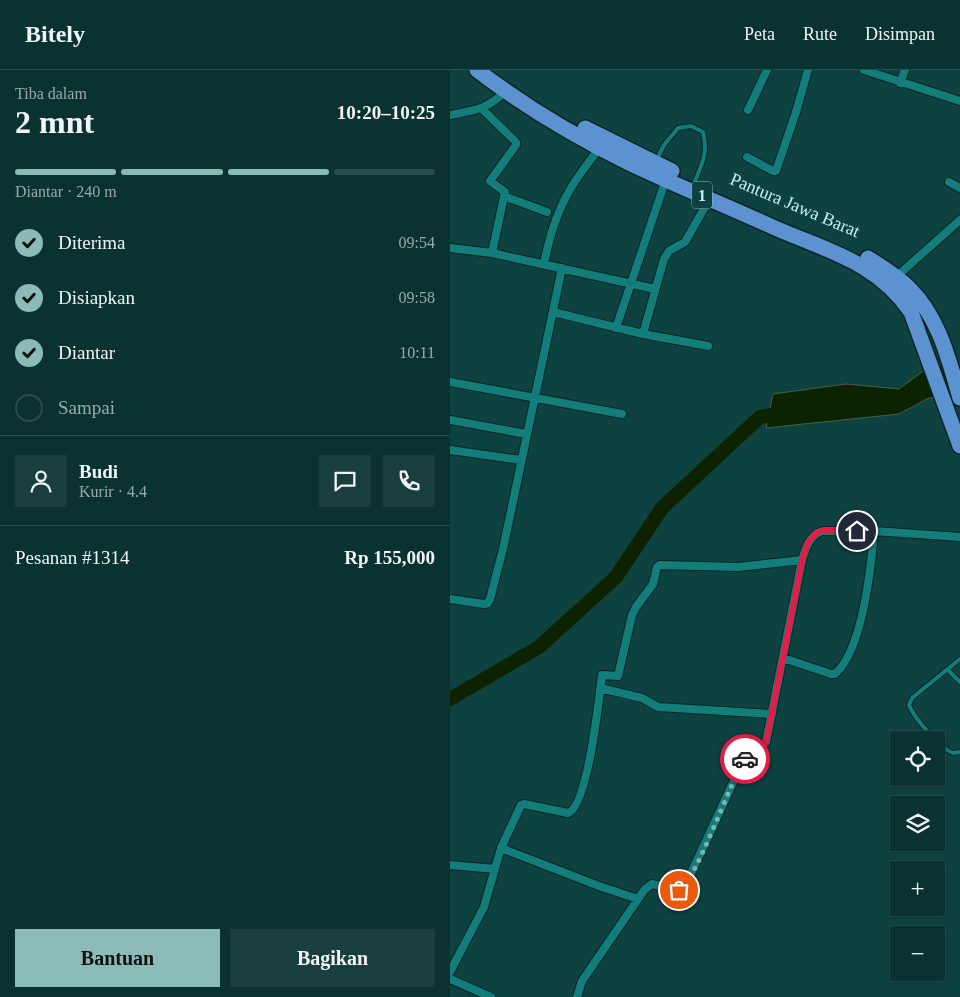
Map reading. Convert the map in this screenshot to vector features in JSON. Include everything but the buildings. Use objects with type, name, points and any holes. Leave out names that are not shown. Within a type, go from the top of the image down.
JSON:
[{"type":"highway","name":"1","points":[[477,70],[600,147],[653,168],[666,179],[693,186],[710,198],[775,228],[839,253],[867,269],[900,296],[911,312],[960,446]]},
{"type":"highway","name":"Pantura Jawa Barat","points":[[494,70],[508,88],[568,118],[653,168],[693,186],[837,242],[870,259],[896,276],[924,306],[934,323],[948,358],[960,398]]},
{"type":"street","points":[[748,110],[767,70]]},
{"type":"street","points":[[747,158],[776,171],[808,70]]},
{"type":"street","points":[[864,70],[960,101]]},
{"type":"street","points":[[900,83],[905,70]]},
{"type":"street","points":[[450,115],[490,104],[508,88]]},
{"type":"street","points":[[480,108],[516,142],[516,145],[490,181],[504,191],[492,253]]},
{"type":"street","points":[[544,264],[552,229],[570,188],[600,147]]},
{"type":"street","points":[[616,328],[666,179]]},
{"type":"street","points":[[949,182],[960,188]]},
{"type":"street","points":[[504,196],[547,212]]},
{"type":"street","points":[[643,334],[664,259],[668,252],[685,242],[710,198]]},
{"type":"street","points":[[896,276],[960,220]]},
{"type":"street","points":[[450,248],[492,253],[655,289]]},
{"type":"street","points":[[450,599],[484,604],[490,602],[503,549],[562,268]]},
{"type":"street","points":[[553,312],[643,334],[708,346]]},
{"type":"street","points":[[450,382],[622,414]]},
{"type":"street","points":[[450,420],[526,434]]},
{"type":"street","points":[[450,450],[521,460]]},
{"type":"street","points":[[577,997],[582,981],[645,889],[652,884],[679,890],[686,884],[743,761],[759,750],[766,742],[802,560],[808,542],[817,532],[823,531],[874,531],[960,537]]},
{"type":"street","points":[[783,658],[831,674],[835,674],[842,667],[853,646],[857,632],[867,585],[874,531]]},
{"type":"street","points":[[450,972],[484,907],[502,848],[523,804],[567,813],[574,810],[586,779],[602,674],[618,676],[632,615],[653,584],[658,566],[738,567],[802,560]]},
{"type":"street","points":[[600,688],[642,698],[658,707],[772,714]]},
{"type":"street","points":[[502,848],[590,883],[638,899]]},
{"type":"street","points":[[450,865],[495,869]]},
{"type":"street","points":[[450,978],[492,997]]},
{"type":"lane","points":[[653,168],[664,144],[678,128],[692,126],[703,132],[706,145],[704,158],[693,186]]},
{"type":"lane","points":[[960,659],[910,700],[909,705],[913,713],[943,747],[953,753],[960,752]]},
{"type":"lane","points":[[948,670],[960,682]]},
{"type":"shaded area","points":[[949,361],[960,364],[960,395],[929,398],[899,414],[766,428],[773,394],[846,384],[899,389],[922,372]]},
{"type":"waterway","points":[[450,699],[539,647],[616,577],[662,508],[760,417],[785,413]]},
{"type":"way so far","points":[[679,890],[686,884],[701,855],[745,759]]},
{"type":"route","points":[[745,759],[759,750],[766,742],[802,560],[808,542],[817,532],[857,531]]}]
